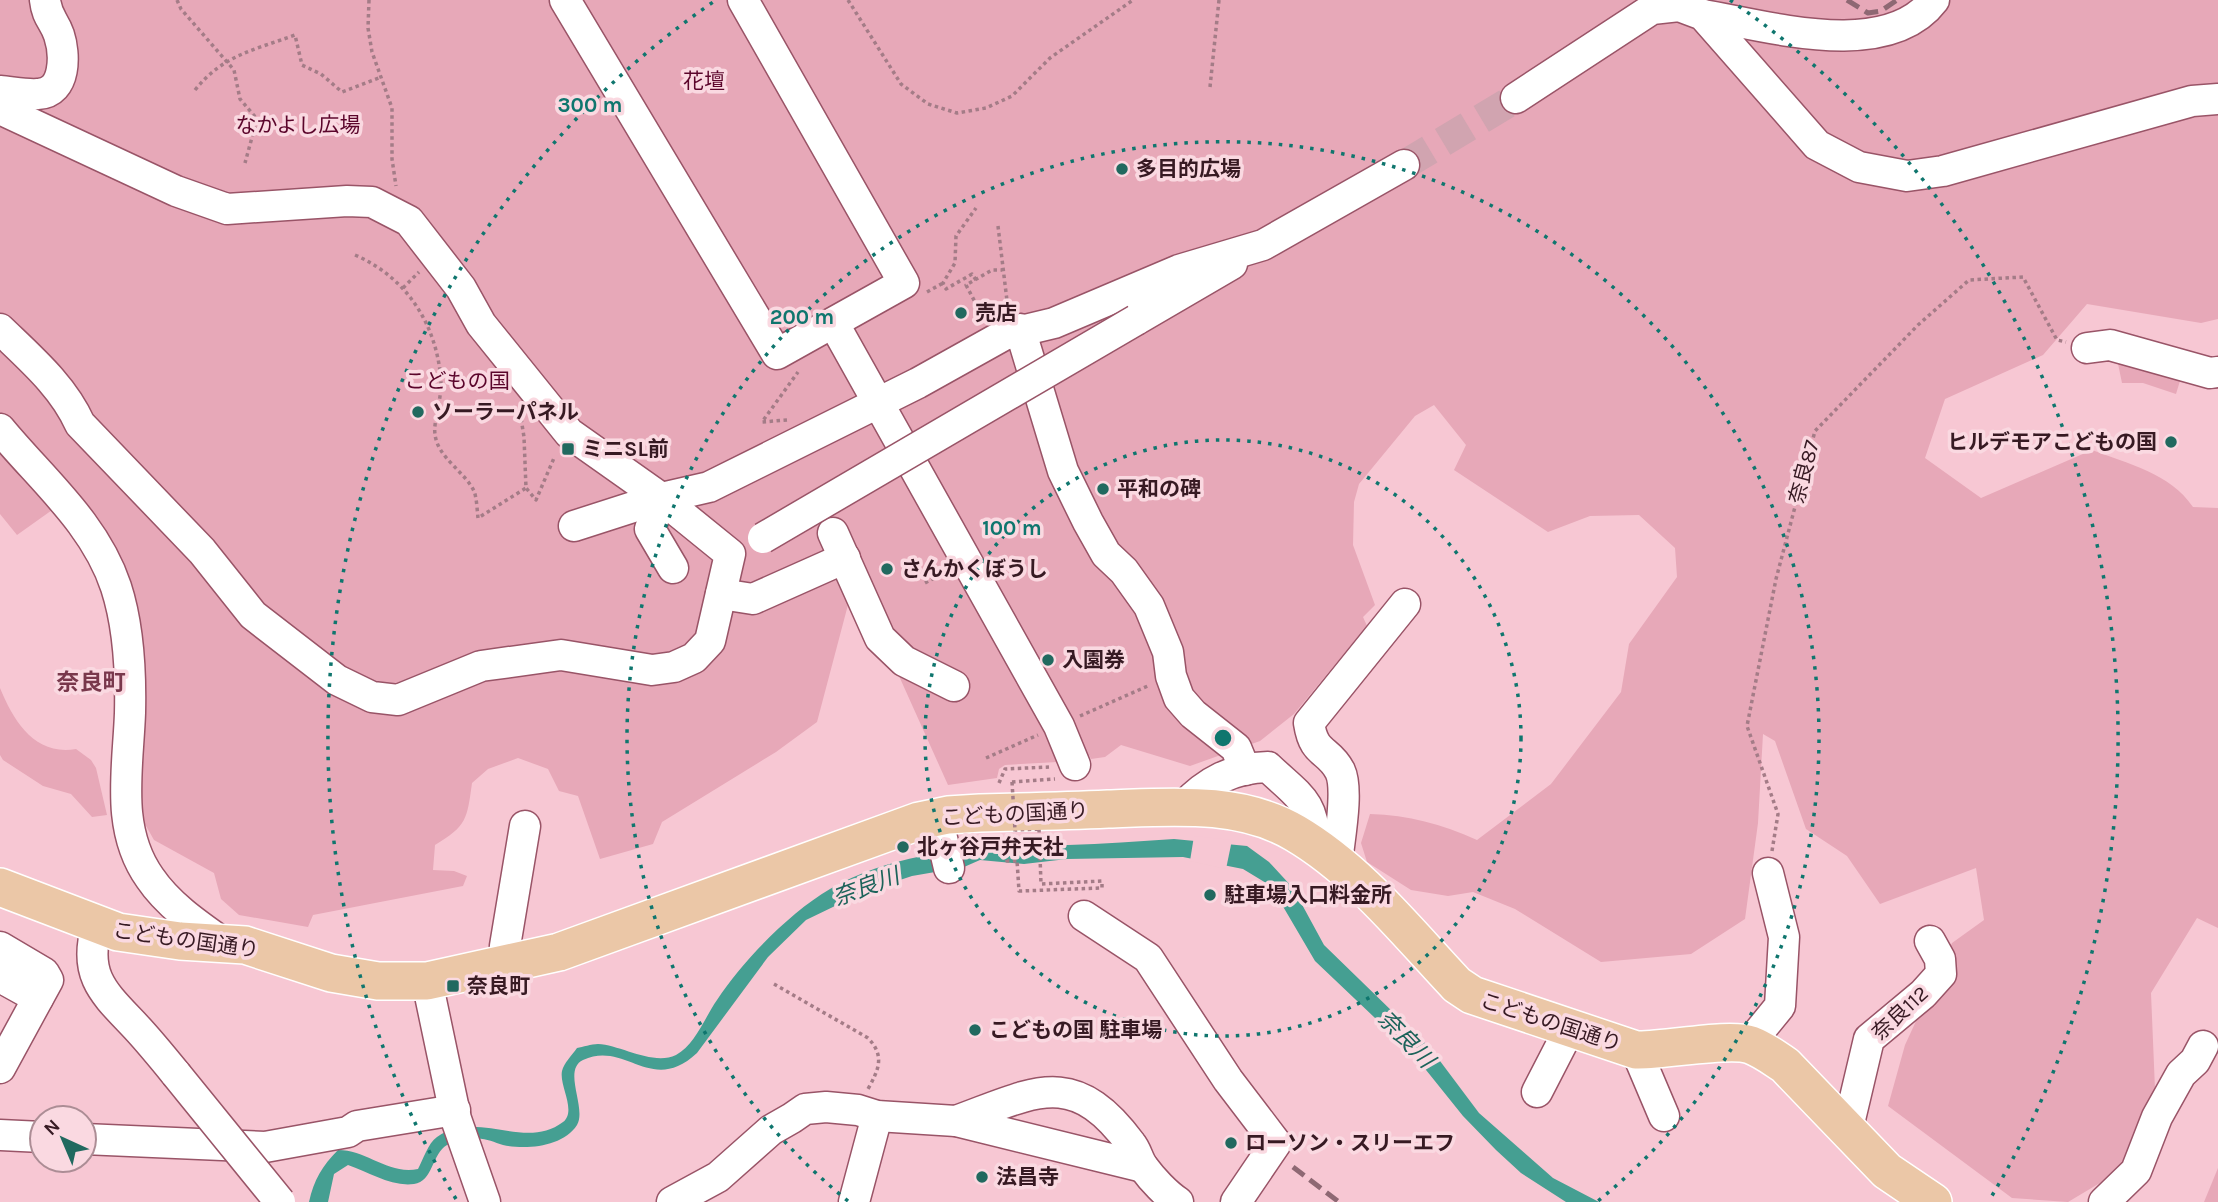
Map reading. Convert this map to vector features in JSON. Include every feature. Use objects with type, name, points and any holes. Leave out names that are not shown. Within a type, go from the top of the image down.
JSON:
[{"type":"main road","name":"こどもの国通り","points":[[0,887],[97,926],[136,936],[262,949],[343,975],[378,981],[428,981],[559,951],[892,828],[943,842],[1184,807],[1219,809],[1271,822],[1326,854],[1371,894],[1457,985],[1472,995],[1636,1050],[1660,1051],[1720,1043],[1749,1044],[1785,1065],[1887,1171],[1933,1202]]},
{"type":"street","points":[[0,91],[39,94],[48,91],[58,81],[64,66],[58,33],[47,18],[46,0]]},
{"type":"street","points":[[565,0],[777,354],[905,283],[743,0]]},
{"type":"street","points":[[1516,98],[1652,9],[1679,6],[1703,15],[1822,36],[1910,23],[1934,0]]},
{"type":"street","points":[[1703,15],[1816,145],[1859,167],[1907,176],[1943,171],[2192,101],[2218,99]]},
{"type":"street","points":[[0,109],[176,191],[227,209],[347,201],[372,202],[409,221],[461,288],[481,324],[569,433],[661,498],[730,554]]},
{"type":"street","points":[[730,554],[763,538],[1136,320],[1185,295],[1263,245],[1404,165]]},
{"type":"street","points":[[574,526],[661,498],[709,487],[879,403],[987,343],[1020,329],[1054,323],[1179,270],[1263,245]]},
{"type":"street","points":[[834,324],[1059,726],[1067,772]]},
{"type":"street","points":[[0,329],[35,362],[71,403],[80,424],[202,551],[253,615],[337,680],[372,697],[398,700],[481,666],[561,656],[652,670],[674,667],[694,658],[710,641],[730,554]]},
{"type":"street","points":[[1020,329],[1063,471],[1106,554],[1124,571],[1149,606],[1161,633],[1179,698],[1193,714],[1236,748],[1245,770]]},
{"type":"street","points":[[2098,347],[2210,373],[2218,372]]},
{"type":"street","points":[[0,429],[85,527],[101,552],[116,587],[129,650],[126,807],[136,853],[150,878],[168,899],[226,945]]},
{"type":"street","points":[[661,498],[650,529],[673,568]]},
{"type":"street","points":[[721,594],[753,599],[839,545],[880,638],[904,661],[954,685]]},
{"type":"street","points":[[1326,854],[1343,802],[1340,772],[1312,742],[1309,723],[1405,604]]},
{"type":"street","points":[[1184,807],[1198,791],[1220,776],[1268,767],[1310,808],[1326,854]]},
{"type":"street","points":[[507,964],[505,946],[525,826]]},
{"type":"street","points":[[1749,1044],[1780,1006],[1784,937],[1768,873]]},
{"type":"street","points":[[1084,916],[1148,958],[1228,1080],[1276,1143],[1236,1202]]},
{"type":"street","points":[[97,926],[91,951],[96,977],[105,995],[176,1074],[281,1202]]},
{"type":"street","name":"奈良112","points":[[1847,1132],[1869,1040],[1923,994],[1941,974],[1940,959],[1930,940]]},
{"type":"street","points":[[0,947],[44,973],[48,979],[0,1068]]},
{"type":"street","points":[[0,977],[38,998]]},
{"type":"street","points":[[428,981],[459,1125],[485,1202]]},
{"type":"street","points":[[1537,1092],[1570,1028]]},
{"type":"street","points":[[2104,1202],[2136,1171],[2157,1117],[2182,1074],[2195,1061],[2203,1046]]},
{"type":"street","points":[[1636,1050],[1664,1116]]},
{"type":"street","points":[[956,1121],[1027,1095],[1051,1090],[1073,1093],[1093,1104],[1132,1144],[1143,1167],[1178,1202]]},
{"type":"street","points":[[673,1202],[718,1177],[771,1130],[805,1109],[826,1107],[956,1121],[1143,1167]]},
{"type":"street","points":[[854,1202],[867,1113]]},
{"type":"street","points":[[98,1140],[265,1147],[348,1132],[357,1126],[459,1125]]},
{"type":"street","points":[[0,1135],[28,1136]]},
{"type":"path","points":[[177,0],[181,9],[226,59],[233,70],[240,99],[257,119],[246,163]]},
{"type":"path","points":[[369,0],[368,28],[392,108],[394,180],[409,221]]},
{"type":"path","points":[[848,0],[901,84],[928,104],[957,113],[986,108],[1012,96],[1050,58],[1133,0]]},
{"type":"path","points":[[1210,87],[1219,0]]},
{"type":"path","points":[[195,90],[210,71],[226,59],[295,35],[302,65],[321,74],[342,92],[381,77]]},
{"type":"path","points":[[922,284],[927,292],[943,283],[955,263],[956,236],[976,208]]},
{"type":"path","points":[[998,226],[1008,309],[1020,329]]},
{"type":"path","points":[[355,256],[391,275],[422,312],[441,380],[440,410],[435,434],[444,453],[473,490],[478,518],[526,488]]},
{"type":"path","points":[[976,323],[984,318],[966,285],[992,270],[1003,270]]},
{"type":"path","points":[[943,283],[946,289],[972,274],[976,280]]},
{"type":"path","name":"奈良87","points":[[1768,873],[1778,814],[1747,726],[1776,579],[1815,431],[1918,325],[1969,280],[2023,277],[2057,340],[2098,347]]},
{"type":"path","points":[[793,347],[799,362],[798,371],[762,422],[820,417],[832,426]]},
{"type":"path","points":[[519,402],[524,437],[526,488],[536,500],[554,458]]},
{"type":"path","points":[[925,583],[939,575]]},
{"type":"path","points":[[1015,830],[1039,829],[1041,884],[1102,881],[1102,888],[1019,891],[1018,879],[1012,782],[1067,772]]},
{"type":"path","points":[[1005,834],[1007,862],[1017,861]]},
{"type":"path","points":[[774,984],[868,1038],[878,1049],[881,1059],[867,1113]]},
{"type":"green space","name":"こどもの国","points":[[0,0],[2218,0],[2218,319],[2201,323],[2087,304],[2043,355],[1945,399],[1925,458],[1981,498],[2092,450],[2134,465],[2160,478],[2184,495],[2193,507],[2218,508],[2218,928],[2197,918],[2151,993],[2155,1089],[2120,1171],[2068,1202],[2012,1198],[1888,1106],[1905,1045],[1952,943],[1984,920],[1976,868],[1880,904],[1847,856],[1806,829],[1775,741],[1763,734],[1758,823],[1745,919],[1691,954],[1601,962],[1515,909],[1473,892],[1448,896],[1411,890],[1367,862],[1361,843],[1370,814],[1425,821],[1477,840],[1551,784],[1621,692],[1629,644],[1677,577],[1675,548],[1639,515],[1590,516],[1548,532],[1454,470],[1466,445],[1434,405],[1415,416],[1359,484],[1354,502],[1353,545],[1375,605],[1363,617],[1367,626],[1294,714],[1260,741],[1190,766],[1121,745],[1105,757],[1057,757],[1057,762],[1005,765],[999,769],[997,778],[948,785],[899,676],[849,601],[817,722],[776,752],[662,822],[653,844],[600,859],[578,796],[559,791],[548,769],[518,758],[488,769],[472,783],[464,820],[454,832],[435,845],[433,870],[454,871],[467,876],[463,886],[313,915],[308,927],[239,915],[221,899],[214,873],[154,840],[133,803],[133,665],[69,498],[17,535],[0,514]]},
{"type":"green space","points":[[2116,354],[2183,371],[2176,394],[2143,383],[2122,383]]},
{"type":"green space","points":[[0,688],[19,724],[38,742],[62,750],[76,749],[91,760],[96,768],[107,815],[92,817],[71,794],[43,786],[3,760],[0,755]]},
{"type":"green space","points":[[2218,1168],[2218,1202],[2204,1202]]},
{"type":"water","name":"奈良川","points":[[1174,839],[1247,846],[1269,862],[1293,888],[1324,945],[1431,1049],[1479,1113],[1553,1178],[1599,1202],[1566,1202],[1521,1173],[1496,1150],[1463,1116],[1414,1055],[1315,961],[1271,886],[1243,869],[1183,857],[1067,859],[1024,864],[980,860],[964,867],[912,876],[864,892],[806,920],[768,957],[697,1053],[681,1065],[652,1069],[612,1057],[598,1056],[583,1060],[577,1065],[575,1072],[579,1118],[577,1125],[563,1138],[533,1147],[503,1145],[480,1139],[453,1143],[438,1154],[425,1178],[414,1184],[389,1181],[348,1165],[334,1174],[328,1202],[309,1202],[319,1174],[338,1150],[359,1154],[397,1169],[418,1169],[434,1140],[452,1130],[468,1127],[533,1133],[548,1130],[563,1122],[567,1117],[568,1105],[562,1071],[577,1048],[598,1044],[647,1057],[667,1058],[676,1055],[689,1045],[728,985],[753,954],[783,924],[814,899],[858,875],[916,857],[946,852]]},
{"type":"pier","points":[[1194,836],[1232,840],[1226,869],[1190,861]]},
{"type":"tunnel","points":[[1404,165],[1516,98]]},
{"type":"railway","points":[[1847,0],[1868,13],[1881,11],[1897,0]]},
{"type":"railway","points":[[1293,1167],[1339,1202]]},
{"type":"place","name":"多目的広場","points":[[1122,169]]},
{"type":"place","name":"売店","points":[[961,313]]},
{"type":"place","name":"ソーラーパネル","points":[[418,412]]},
{"type":"place","name":"ヒルデモアこどもの国","points":[[2171,442]]},
{"type":"place","name":"ミニSL前","points":[[568,449]]},
{"type":"place","name":"平和の碑","points":[[1103,489]]},
{"type":"place","name":"さんかくぼうし","points":[[887,569]]},
{"type":"place","name":"入園券","points":[[1048,660]]},
{"type":"place","name":"北ヶ谷戸弁天社","points":[[903,847]]},
{"type":"place","name":"駐車場入口料金所","points":[[1210,895]]},
{"type":"place","name":"奈良町","points":[[453,986]]},
{"type":"place","name":"こどもの国 駐車場","points":[[975,1030]]},
{"type":"place","name":"ローソン・スリーエフ","points":[[1231,1143]]},
{"type":"place","name":"法昌寺","points":[[982,1177]]},
{"type":"district","name":"奈良町","points":[[91,682]]},
{"type":"park label","name":"花壇","points":[[704,81]]},
{"type":"park label","name":"なかよし広場","points":[[298,125]]}]
